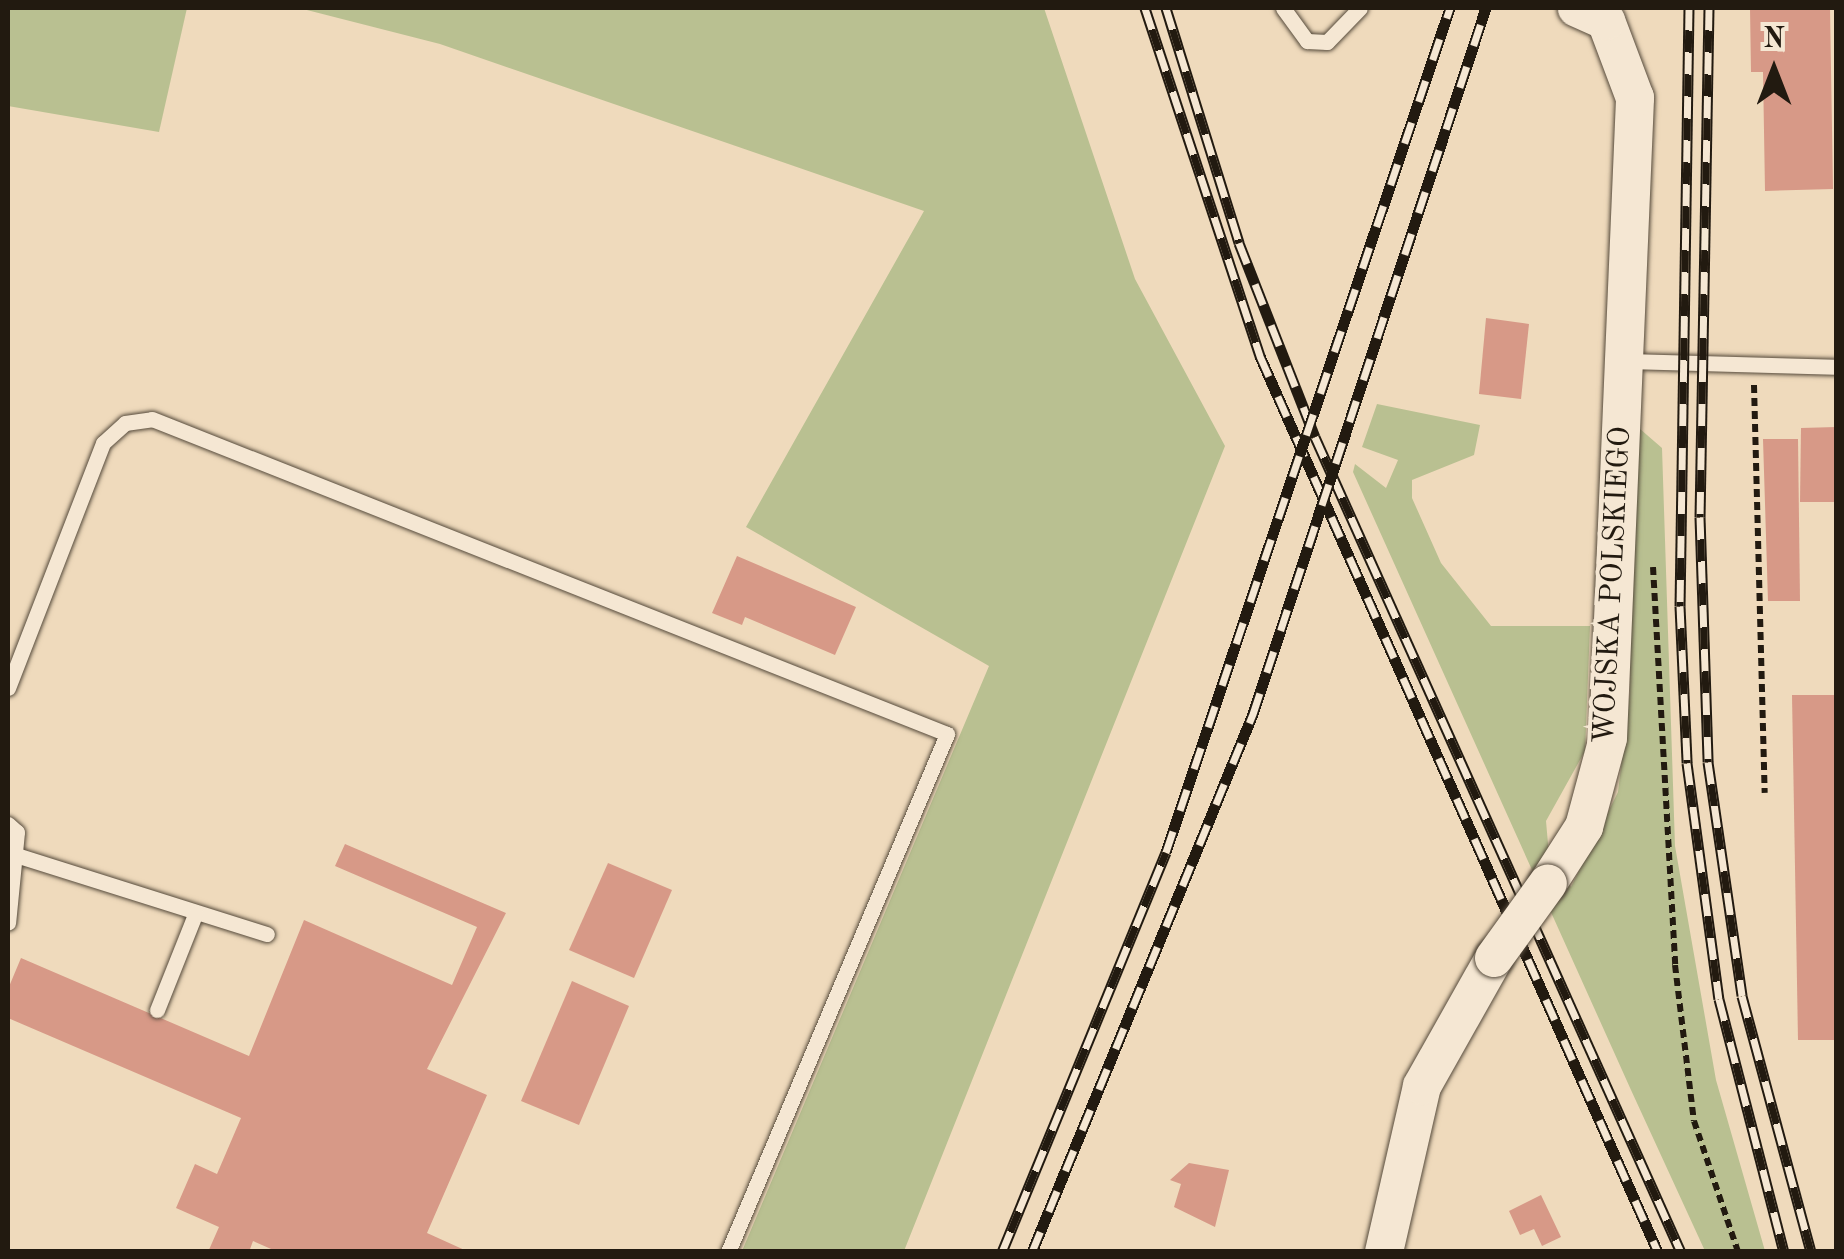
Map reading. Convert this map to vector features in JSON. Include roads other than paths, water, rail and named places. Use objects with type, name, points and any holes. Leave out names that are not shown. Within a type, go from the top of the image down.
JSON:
[{"type":"street","name":"WOJSKA POLSKIEGO","points":[[1384,1252],[1422,1086],[1494,958],[1548,883],[1589,814],[1608,738],[1635,98],[1606,22],[1577,8]]},
{"type":"lane","points":[[1283,8],[1306,41],[1327,42],[1360,8]]},
{"type":"lane","points":[[1623,361],[1756,360],[1836,367]]},
{"type":"lane","points":[[8,688],[104,443],[125,423],[152,419],[947,734],[728,1252]]},
{"type":"lane","points":[[8,824],[16,855],[8,924]]},
{"type":"lane","points":[[16,855],[268,934]]},
{"type":"lane","points":[[157,1010],[196,912]]},
{"type":"railway","points":[[1145,8],[1260,356],[1658,1252]]},
{"type":"railway","points":[[1166,8],[1239,243],[1315,437],[1681,1252]]},
{"type":"railway","points":[[1002,1252],[1166,852],[1450,8]]},
{"type":"railway","points":[[1032,1252],[1253,714],[1486,8]]},
{"type":"railway","points":[[1689,8],[1680,606],[1687,763],[1719,999],[1784,1252]]},
{"type":"railway","points":[[1709,8],[1700,517],[1708,762],[1742,996],[1811,1252]]}]
